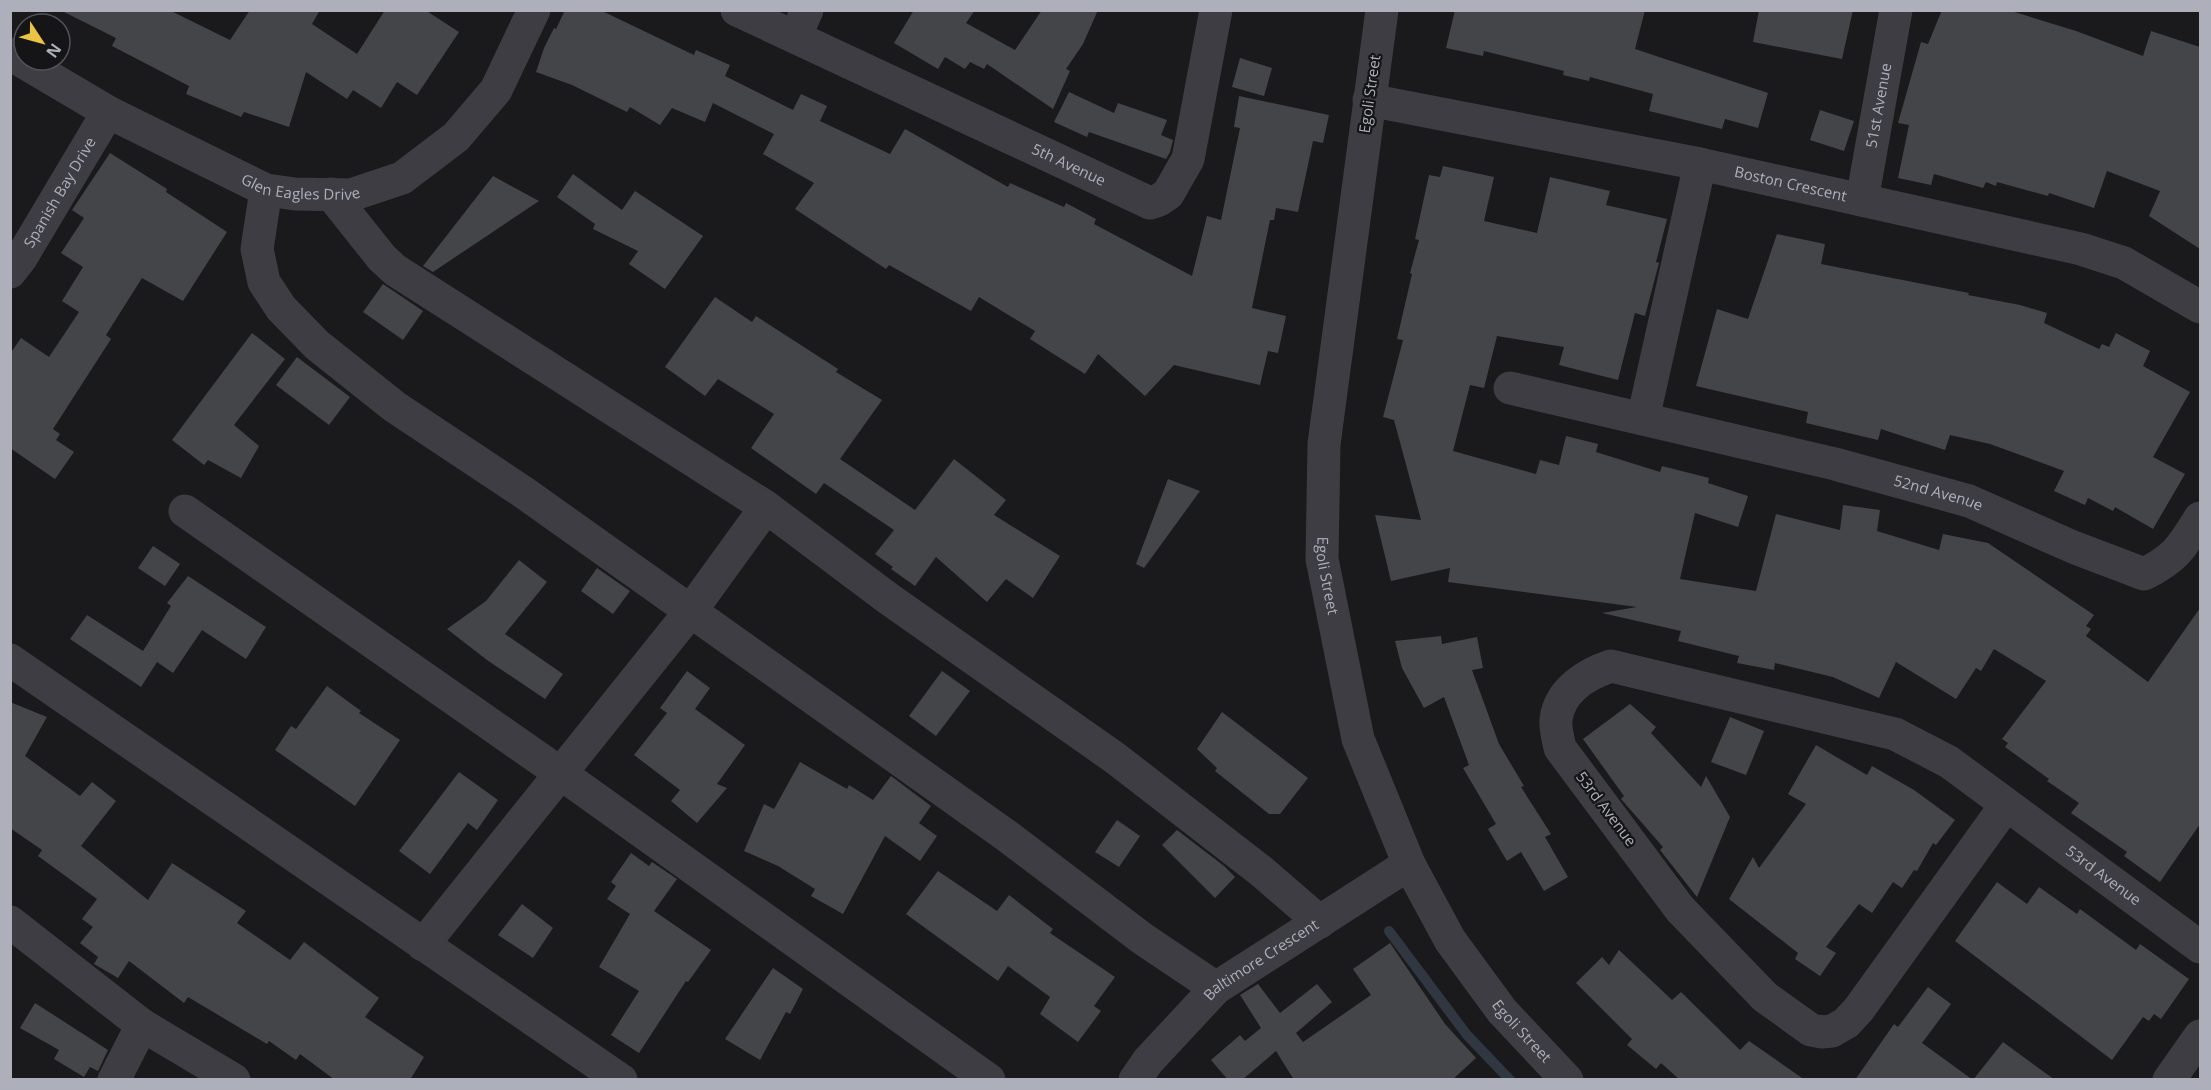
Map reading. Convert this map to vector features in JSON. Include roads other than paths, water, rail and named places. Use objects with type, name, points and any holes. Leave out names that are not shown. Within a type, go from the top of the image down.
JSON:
[{"type":"street","name":"Glen Eagles Drive","points":[[10,54],[108,112],[266,190],[295,194],[351,195],[402,178],[456,137],[496,90],[534,10]]},
{"type":"street","name":"5th Avenue","points":[[737,10],[801,24],[1150,202],[1159,200],[1168,194],[1188,159],[1216,10]]},
{"type":"street","name":"Egoli Street","points":[[1382,10],[1324,444],[1322,559],[1358,739],[1409,864],[1450,940],[1482,984],[1502,1011],[1567,1080]]},
{"type":"street","name":"51st Avenue","points":[[1862,200],[1896,10]]},
{"type":"street","name":"Boston Crescent","points":[[1369,100],[1700,164],[2081,249],[2124,263],[2200,307]]},
{"type":"street","name":"Spanish Bay Drive","points":[[10,272],[21,258],[108,112]]},
{"type":"street","points":[[1643,419],[1700,164]]},
{"type":"street","points":[[266,190],[257,249],[264,282],[281,308],[317,345],[395,407],[523,492],[1007,836],[1143,939],[1216,988]]},
{"type":"street","points":[[331,194],[382,258],[395,270],[766,507],[888,599],[1115,758],[1251,864],[1320,922]]},
{"type":"street","name":"52nd Avenue","points":[[1510,388],[1834,464],[1969,501],[2073,547],[2144,573],[2164,564],[2181,549],[2200,518]]},
{"type":"street","points":[[423,945],[690,612],[766,507]]},
{"type":"street","points":[[185,511],[560,772],[988,1080]]},
{"type":"street","points":[[10,660],[621,1080]]},
{"type":"street","name":"53rd Avenue","points":[[2006,805],[1859,1009],[1846,1023],[1832,1030],[1822,1032],[1811,1030],[1765,997],[1680,909],[1560,748],[1556,718],[1567,692],[1596,671],[1611,666],[1894,734],[1950,762],[2200,947]]},
{"type":"street","name":"Baltimore Crescent","points":[[1135,1080],[1148,1060],[1216,988],[1409,864]]},
{"type":"street","points":[[10,922],[142,1025],[234,1080]]},
{"type":"street","points":[[114,1080],[142,1025]]},
{"type":"street","points":[[2169,1080],[2200,1035]]},
{"type":"waterway","points":[[1389,931],[1467,1035],[1510,1080]]}]
